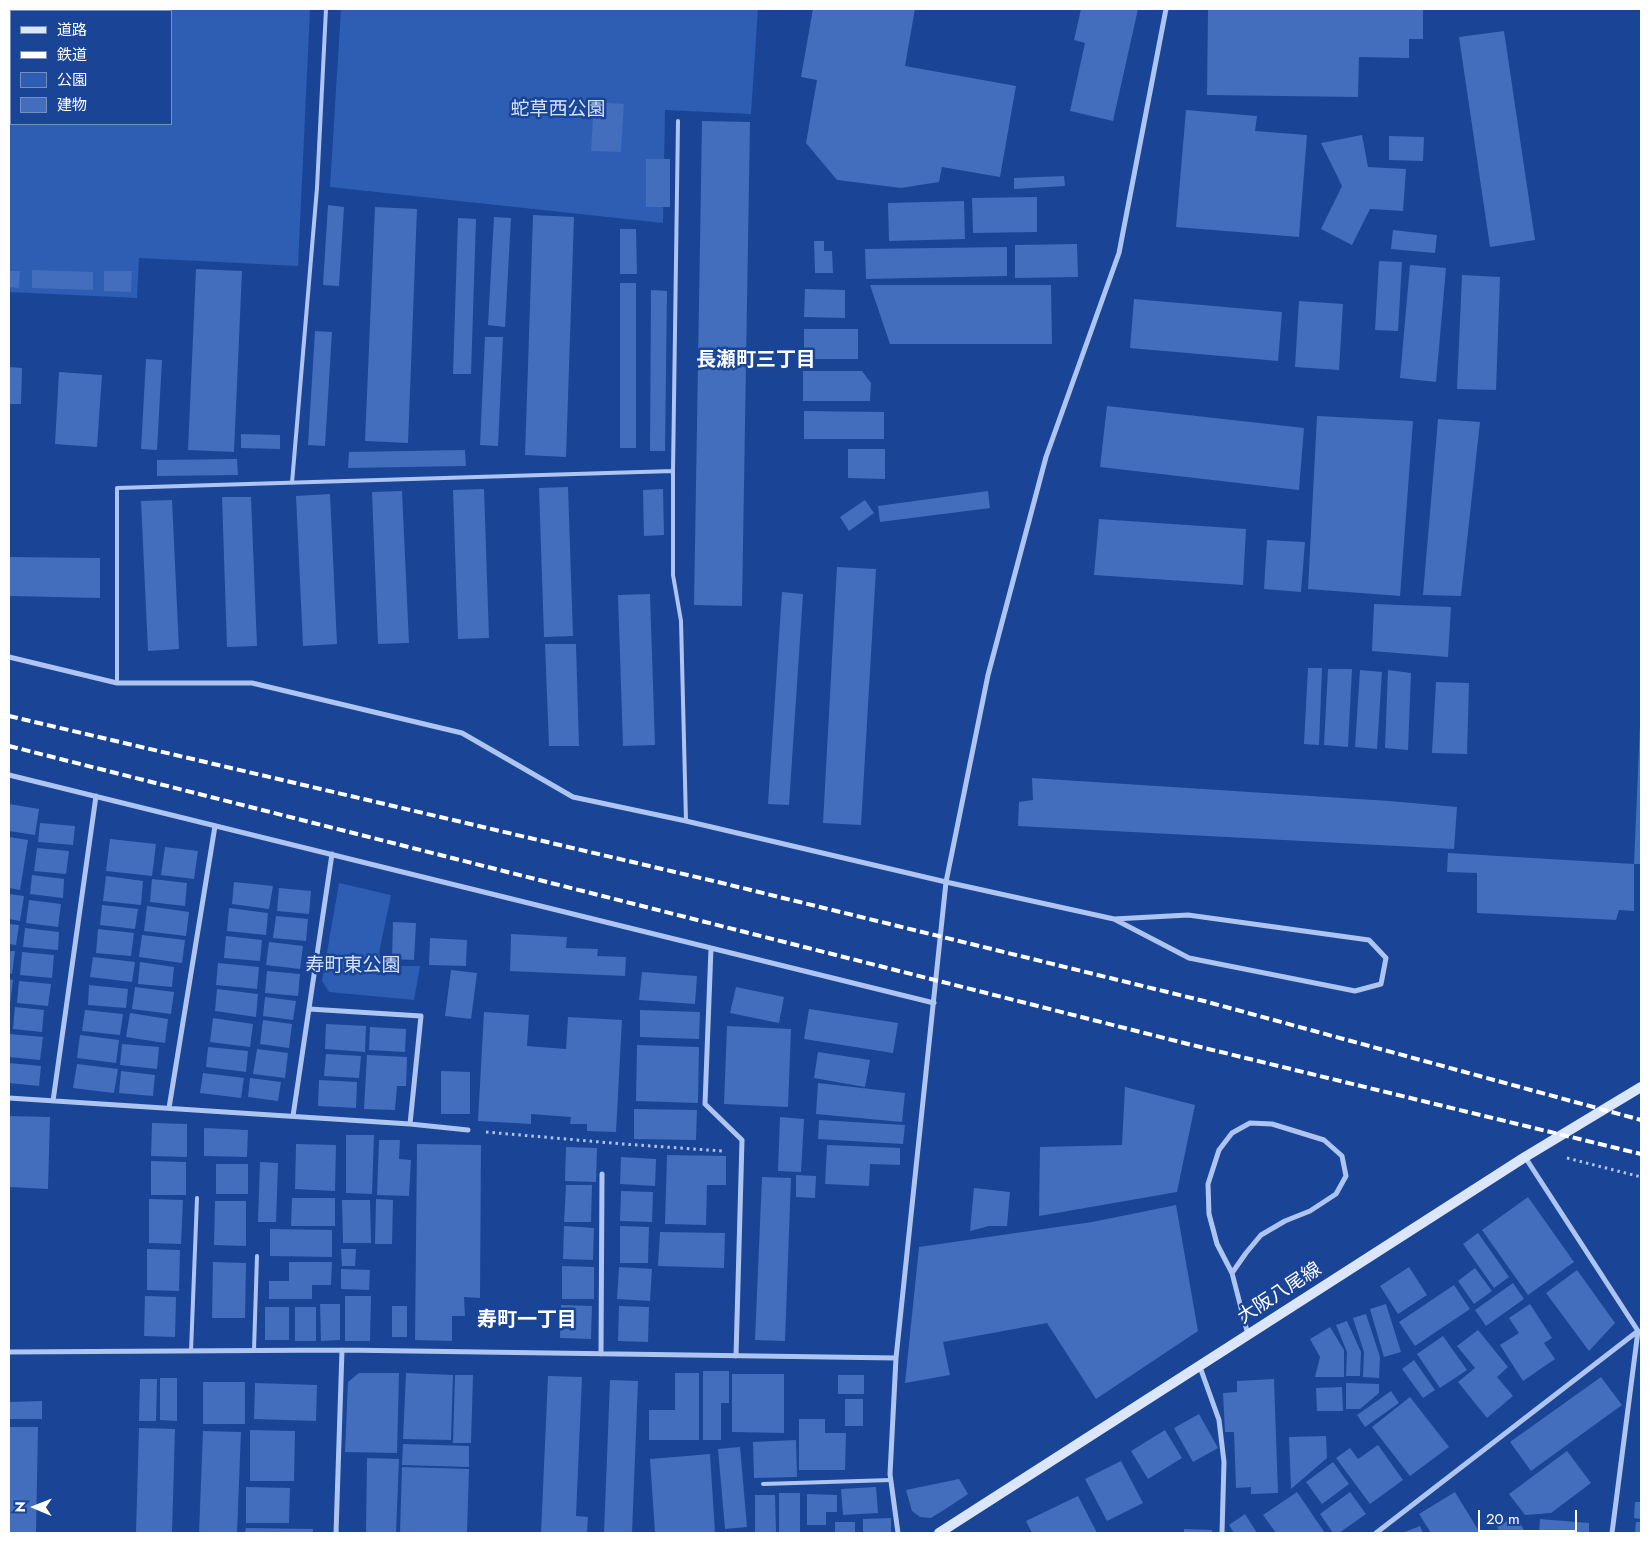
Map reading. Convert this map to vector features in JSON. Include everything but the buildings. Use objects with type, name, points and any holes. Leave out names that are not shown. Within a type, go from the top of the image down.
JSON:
[{"type":"main road","name":"大阪八尾線","points":[[939,1533],[1524,1157],[1638,1092]]},
{"type":"street","points":[[898,1533],[890,1474],[896,1358],[946,882],[988,675],[1046,458],[1119,253],[1166,9]]},
{"type":"street","points":[[9,657],[117,683],[252,683],[443,728],[462,733],[573,797],[1114,919],[1189,958],[1355,991],[1381,984],[1386,958],[1369,940],[1188,915],[1114,919]]},
{"type":"street","points":[[9,775],[934,1003]]},
{"type":"street","points":[[53,1101],[96,796]]},
{"type":"street","points":[[169,1108],[215,826]]},
{"type":"street","points":[[293,1116],[332,854]]},
{"type":"street","points":[[710,948],[704,1104],[742,1140],[736,1356]]},
{"type":"street","points":[[309,1009],[421,1016],[410,1124]]},
{"type":"street","points":[[9,1098],[410,1124],[468,1130]]},
{"type":"street","points":[[1232,1273],[1261,1235],[1285,1221],[1310,1211],[1336,1194],[1346,1176],[1342,1156],[1324,1140],[1272,1124],[1250,1123],[1232,1133],[1219,1150],[1208,1184],[1209,1214],[1217,1244],[1232,1273],[1248,1335]]},
{"type":"street","points":[[1524,1157],[1638,1331],[1612,1533]]},
{"type":"street","points":[[601,1354],[602,1174]]},
{"type":"street","points":[[1376,1533],[1638,1331]]},
{"type":"street","points":[[9,1352],[342,1350],[896,1358]]},
{"type":"street","points":[[336,1533],[342,1350]]},
{"type":"street","points":[[1200,1367],[1218,1420],[1223,1454],[1222,1533]]},
{"type":"lane","points":[[292,483],[317,188],[326,9]]},
{"type":"lane","points":[[678,121],[673,576],[681,621],[686,821]]},
{"type":"lane","points":[[117,683],[117,488],[673,471]]},
{"type":"lane","points":[[190,1351],[197,1198]]},
{"type":"lane","points":[[254,1350],[257,1256]]},
{"type":"lane","points":[[763,1484],[891,1480]]},
{"type":"path","points":[[468,1130],[742,1153]]},
{"type":"path","points":[[1537,1150],[1641,1177]]},
{"type":"green space","points":[[9,9],[310,9],[298,266],[139,258],[137,298],[9,292]]},
{"type":"green space","name":"蛇草西公園","points":[[341,9],[758,9],[751,114],[665,110],[663,223],[330,187]]},
{"type":"green space","name":"寿町東公園","points":[[339,883],[391,895],[379,953],[383,966],[420,966],[414,1000],[329,992],[322,981]]},
{"type":"railway","points":[[9,716],[722,883],[1204,1001],[1641,1120]]},
{"type":"railway","points":[[9,746],[1192,1045],[1641,1154]]},
{"type":"district","name":"長瀬町三丁目","points":[[756,361]]},
{"type":"district","name":"寿町一丁目","points":[[527,1321]]}]
